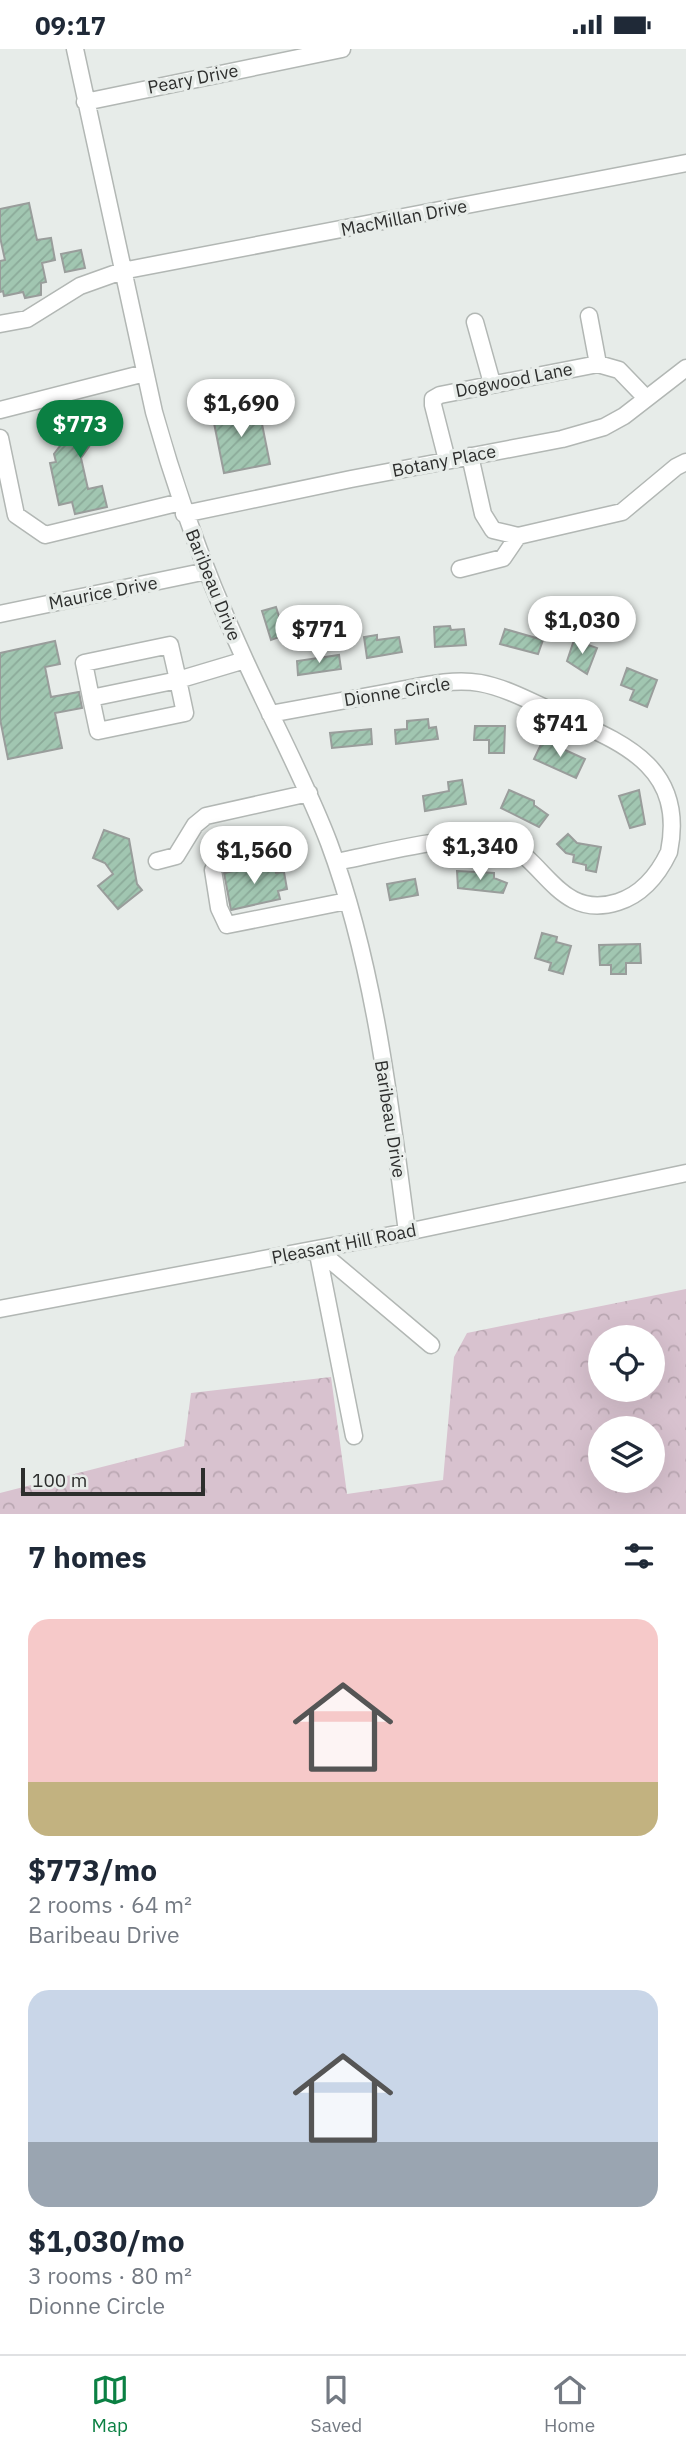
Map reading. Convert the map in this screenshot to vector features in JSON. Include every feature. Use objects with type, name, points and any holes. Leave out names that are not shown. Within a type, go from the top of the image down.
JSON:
[{"type":"street","name":"Baribeau Drive","points":[[75,49],[145,373],[183,508],[245,660],[309,793],[347,901],[368,981],[407,1231]]},
{"type":"street","name":"Peary Drive","points":[[85,102],[342,49]]},
{"type":"street","name":"MacMillan Drive","points":[[0,324],[27,319],[80,286],[122,271],[686,163]]},
{"type":"street","points":[[589,316],[598,364],[619,370],[646,398]]},
{"type":"street","points":[[475,322],[492,383]]},
{"type":"street","name":"Dogwood Lane","points":[[447,460],[433,398],[492,383],[598,364]]},
{"type":"street","name":"Botany Place","points":[[8,517],[45,535],[56,534],[183,508],[562,439],[604,427],[686,367]]},
{"type":"street","points":[[0,410],[145,373]]},
{"type":"street","points":[[0,437],[8,517]]},
{"type":"street","points":[[470,456],[483,514],[493,530],[517,536],[622,512],[676,467],[686,463]]},
{"type":"street","points":[[460,569],[503,558],[517,536]]},
{"type":"street","name":"Maurice Drive","points":[[0,614],[207,571]]},
{"type":"street","points":[[170,645],[178,680],[185,713],[98,731],[84,663],[170,645]]},
{"type":"street","points":[[91,698],[178,680],[245,660]]},
{"type":"street","name":"Dionne Circle","points":[[270,714],[440,683],[482,683],[635,748],[663,769],[676,791],[679,819],[666,858],[644,888],[614,903],[594,905],[565,896],[520,852],[488,838],[444,842],[335,862]]},
{"type":"street","points":[[157,861],[176,856],[199,820],[206,816],[309,793]]},
{"type":"street","points":[[234,856],[221,860],[213,870],[219,908],[227,926],[347,901]]},
{"type":"street","name":"Pleasant Hill Road","points":[[0,1309],[317,1249],[686,1173]]},
{"type":"street","points":[[317,1249],[431,1345]]},
{"type":"street","points":[[317,1249],[354,1436]]},
{"type":"green space","points":[[686,1289],[686,1514],[0,1514],[0,1493],[184,1446],[191,1393],[331,1377],[347,1494],[443,1480],[454,1357],[467,1333]]},
{"type":"building","points":[[29,203],[37,240],[51,238],[55,260],[42,263],[46,282],[41,283],[41,295],[25,298],[23,292],[4,296],[3,291],[0,292],[0,261],[5,260],[0,237],[0,209]]},
{"type":"building","points":[[81,250],[85,268],[65,272],[61,254]]},
{"type":"building","points":[[103,402],[110,434],[95,438],[81,458],[88,489],[102,486],[107,507],[75,514],[72,502],[59,505],[50,463],[56,462],[54,454],[75,426],[71,409]]},
{"type":"building","points":[[258,404],[270,464],[224,473],[212,413]]},
{"type":"building","points":[[276,607],[285,635],[271,640],[262,611]]},
{"type":"building","points":[[450,626],[451,630],[464,629],[466,645],[435,647],[434,627]]},
{"type":"building","points":[[505,629],[543,640],[538,654],[500,644]]},
{"type":"building","points":[[377,635],[377,640],[399,637],[402,652],[367,658],[364,637]]},
{"type":"building","points":[[574,640],[597,648],[587,674],[567,661]]},
{"type":"building","points":[[55,641],[60,664],[45,667],[51,697],[79,692],[82,708],[55,713],[62,748],[8,759],[0,719],[0,653]]},
{"type":"building","points":[[339,655],[341,669],[298,675],[297,661]]},
{"type":"building","points":[[627,668],[657,680],[647,707],[630,700],[634,690],[621,685]]},
{"type":"building","points":[[428,719],[429,728],[436,727],[438,739],[396,744],[395,730],[407,729],[407,721]]},
{"type":"building","points":[[475,726],[505,726],[504,753],[489,753],[489,740],[474,740]]},
{"type":"building","points":[[371,729],[372,744],[332,748],[330,733]]},
{"type":"building","points":[[543,740],[585,759],[576,778],[534,759]]},
{"type":"building","points":[[462,780],[466,804],[425,811],[423,796],[449,791],[448,782]]},
{"type":"building","points":[[509,790],[534,801],[534,805],[548,815],[539,827],[501,808]]},
{"type":"building","points":[[639,790],[645,824],[630,828],[619,796]]},
{"type":"building","points":[[104,830],[129,839],[137,884],[142,890],[118,909],[98,886],[113,874],[105,863],[93,858]]},
{"type":"building","points":[[568,834],[577,843],[601,847],[596,872],[586,870],[586,865],[573,862],[574,855],[566,853],[557,844]]},
{"type":"building","points":[[274,863],[276,873],[284,872],[287,889],[278,891],[280,899],[231,910],[224,873]]},
{"type":"building","points":[[457,871],[494,873],[494,878],[507,883],[503,893],[458,888]]},
{"type":"building","points":[[415,879],[418,895],[390,900],[387,884]]},
{"type":"building","points":[[542,933],[557,937],[556,942],[571,946],[563,974],[549,970],[551,963],[535,958]]},
{"type":"building","points":[[640,944],[641,963],[626,963],[626,974],[611,974],[611,965],[600,965],[599,945]]}]
